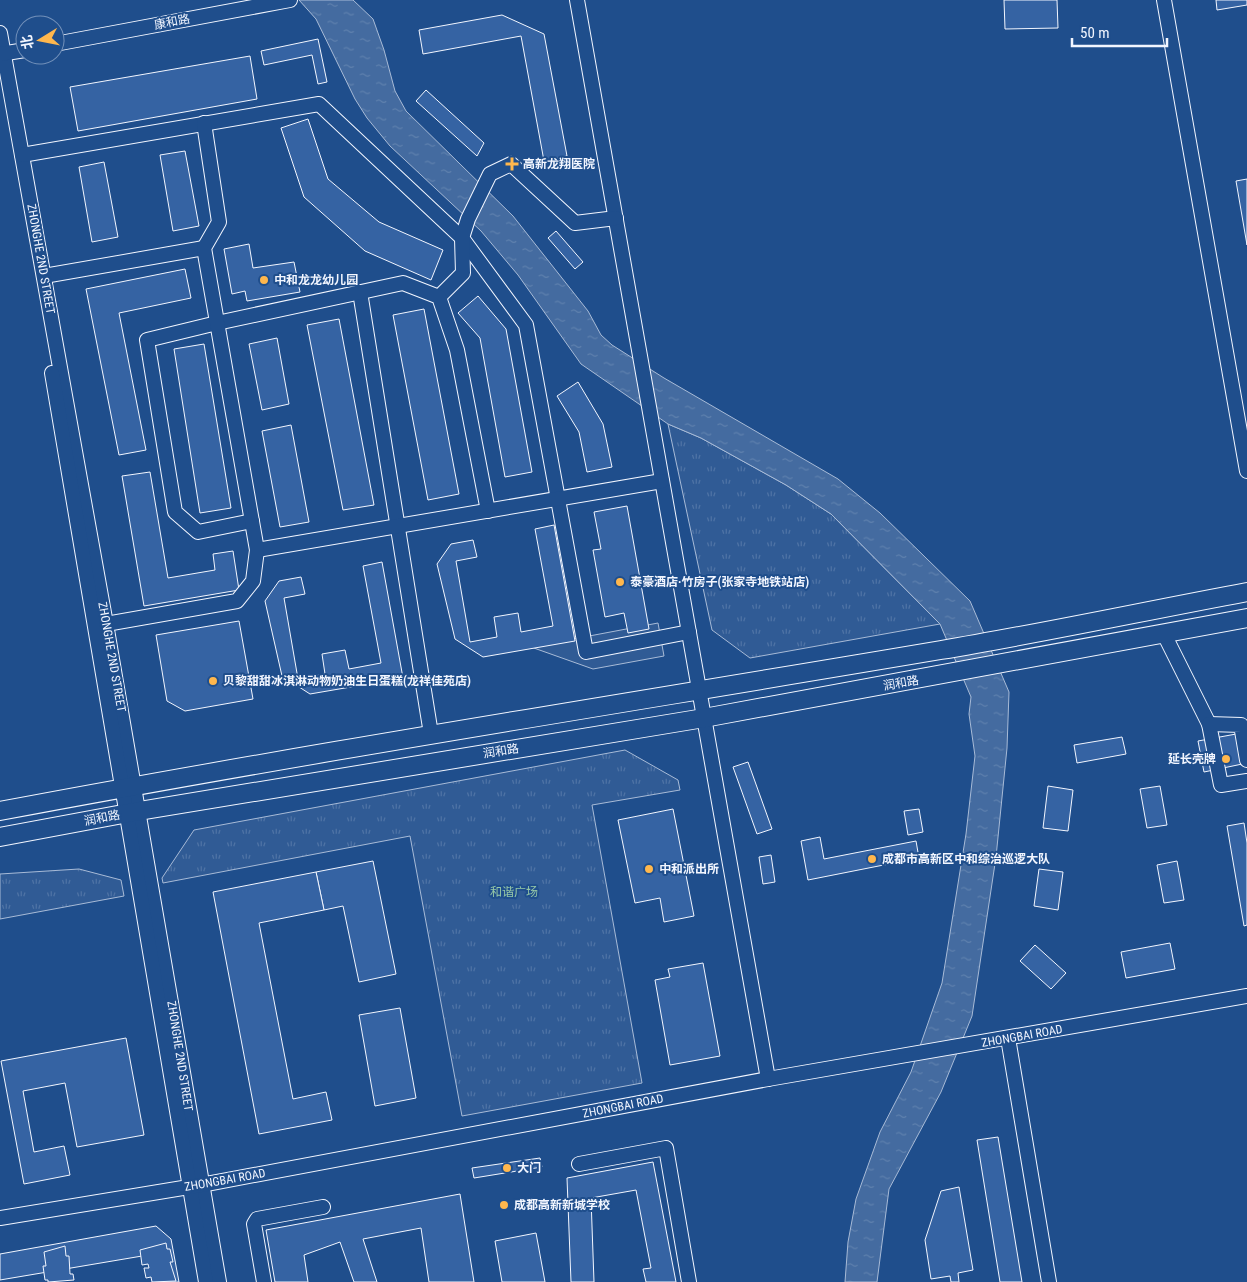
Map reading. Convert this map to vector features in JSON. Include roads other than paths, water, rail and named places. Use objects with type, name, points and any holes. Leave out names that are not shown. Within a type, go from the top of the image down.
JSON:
[{"type":"main road","name":"润和路","points":[[0,811],[128,786],[699,688],[943,650],[1247,592]]},
{"type":"main road","name":"润和路","points":[[0,837],[133,812],[704,718],[1247,618]]},
{"type":"street","name":"康和路","points":[[65,42],[290,0]]},
{"type":"street","points":[[577,0],[768,1079]]},
{"type":"street","points":[[1164,0],[1247,472]]},
{"type":"street","name":"ZHONGHE 2ND STREET","points":[[0,33],[2,54],[22,155],[106,624],[128,786]]},
{"type":"street","points":[[2,54],[15,52]]},
{"type":"street","name":"ZHONGHE 2ND STREET","points":[[0,82],[133,812],[196,1186],[206,1282]]},
{"type":"street","points":[[22,155],[204,122],[319,104],[462,238],[526,325],[586,652],[689,632]]},
{"type":"street","points":[[106,624],[237,601],[253,580],[257,550],[204,248],[219,222],[204,122]]},
{"type":"street","points":[[438,297],[463,273],[462,238],[468,219],[490,174],[511,164],[575,223],[616,218]]},
{"type":"street","points":[[44,276],[204,248]]},
{"type":"street","points":[[252,521],[198,532],[175,512],[147,340],[217,322],[403,283],[438,297],[457,350],[488,511]]},
{"type":"street","points":[[360,292],[432,734]]},
{"type":"street","points":[[257,550],[662,481]]},
{"type":"street","points":[[1164,634],[1209,724],[1221,785],[1247,781]]},
{"type":"street","points":[[1209,724],[1241,726],[1247,760]]},
{"type":"street","name":"ZHONGBAI ROAD","points":[[0,1218],[196,1186],[768,1079],[911,1056],[1247,996]]},
{"type":"street","points":[[1008,1038],[1049,1282]]},
{"type":"street","points":[[579,1164],[666,1148],[689,1282]]},
{"type":"street","name":"ZHONGHE 2ND STREET","points":[[196,1186],[219,1282]]},
{"type":"street","points":[[264,1282],[254,1224],[256,1219],[322,1207]]},
{"type":"water","points":[[299,0],[353,0],[373,19],[395,91],[406,111],[513,216],[588,311],[601,335],[612,345],[664,378],[838,479],[880,513],[970,601],[1009,692],[1007,748],[996,857],[972,1016],[941,1092],[889,1189],[877,1282],[845,1282],[848,1242],[856,1199],[880,1132],[911,1072],[942,983],[966,834],[975,756],[969,714],[971,697],[940,624],[831,514],[786,485],[701,438],[668,424],[581,364],[518,275],[481,231],[390,146],[367,118],[355,99],[316,19]]},
{"type":"place","name":"高新龙翔医院","points":[[512,164]]},
{"type":"place","name":"中和龙龙幼儿园","points":[[264,280]]},
{"type":"place","name":"泰豪酒店·竹房子(张家寺地铁站店)","points":[[620,582]]},
{"type":"place","name":"贝黎甜甜冰淇淋动物奶油生日蛋糕(龙祥佳苑店)","points":[[213,681]]},
{"type":"place","name":"延长壳牌","points":[[1226,759]]},
{"type":"place","name":"成都市高新区中和综治巡逻大队","points":[[872,859]]},
{"type":"place","name":"中和派出所","points":[[649,869]]},
{"type":"place","name":"大门","points":[[507,1168]]},
{"type":"place","name":"成都高新新城学校","points":[[504,1205]]},
{"type":"park label","name":"和谐广场","points":[[514,892]]}]
